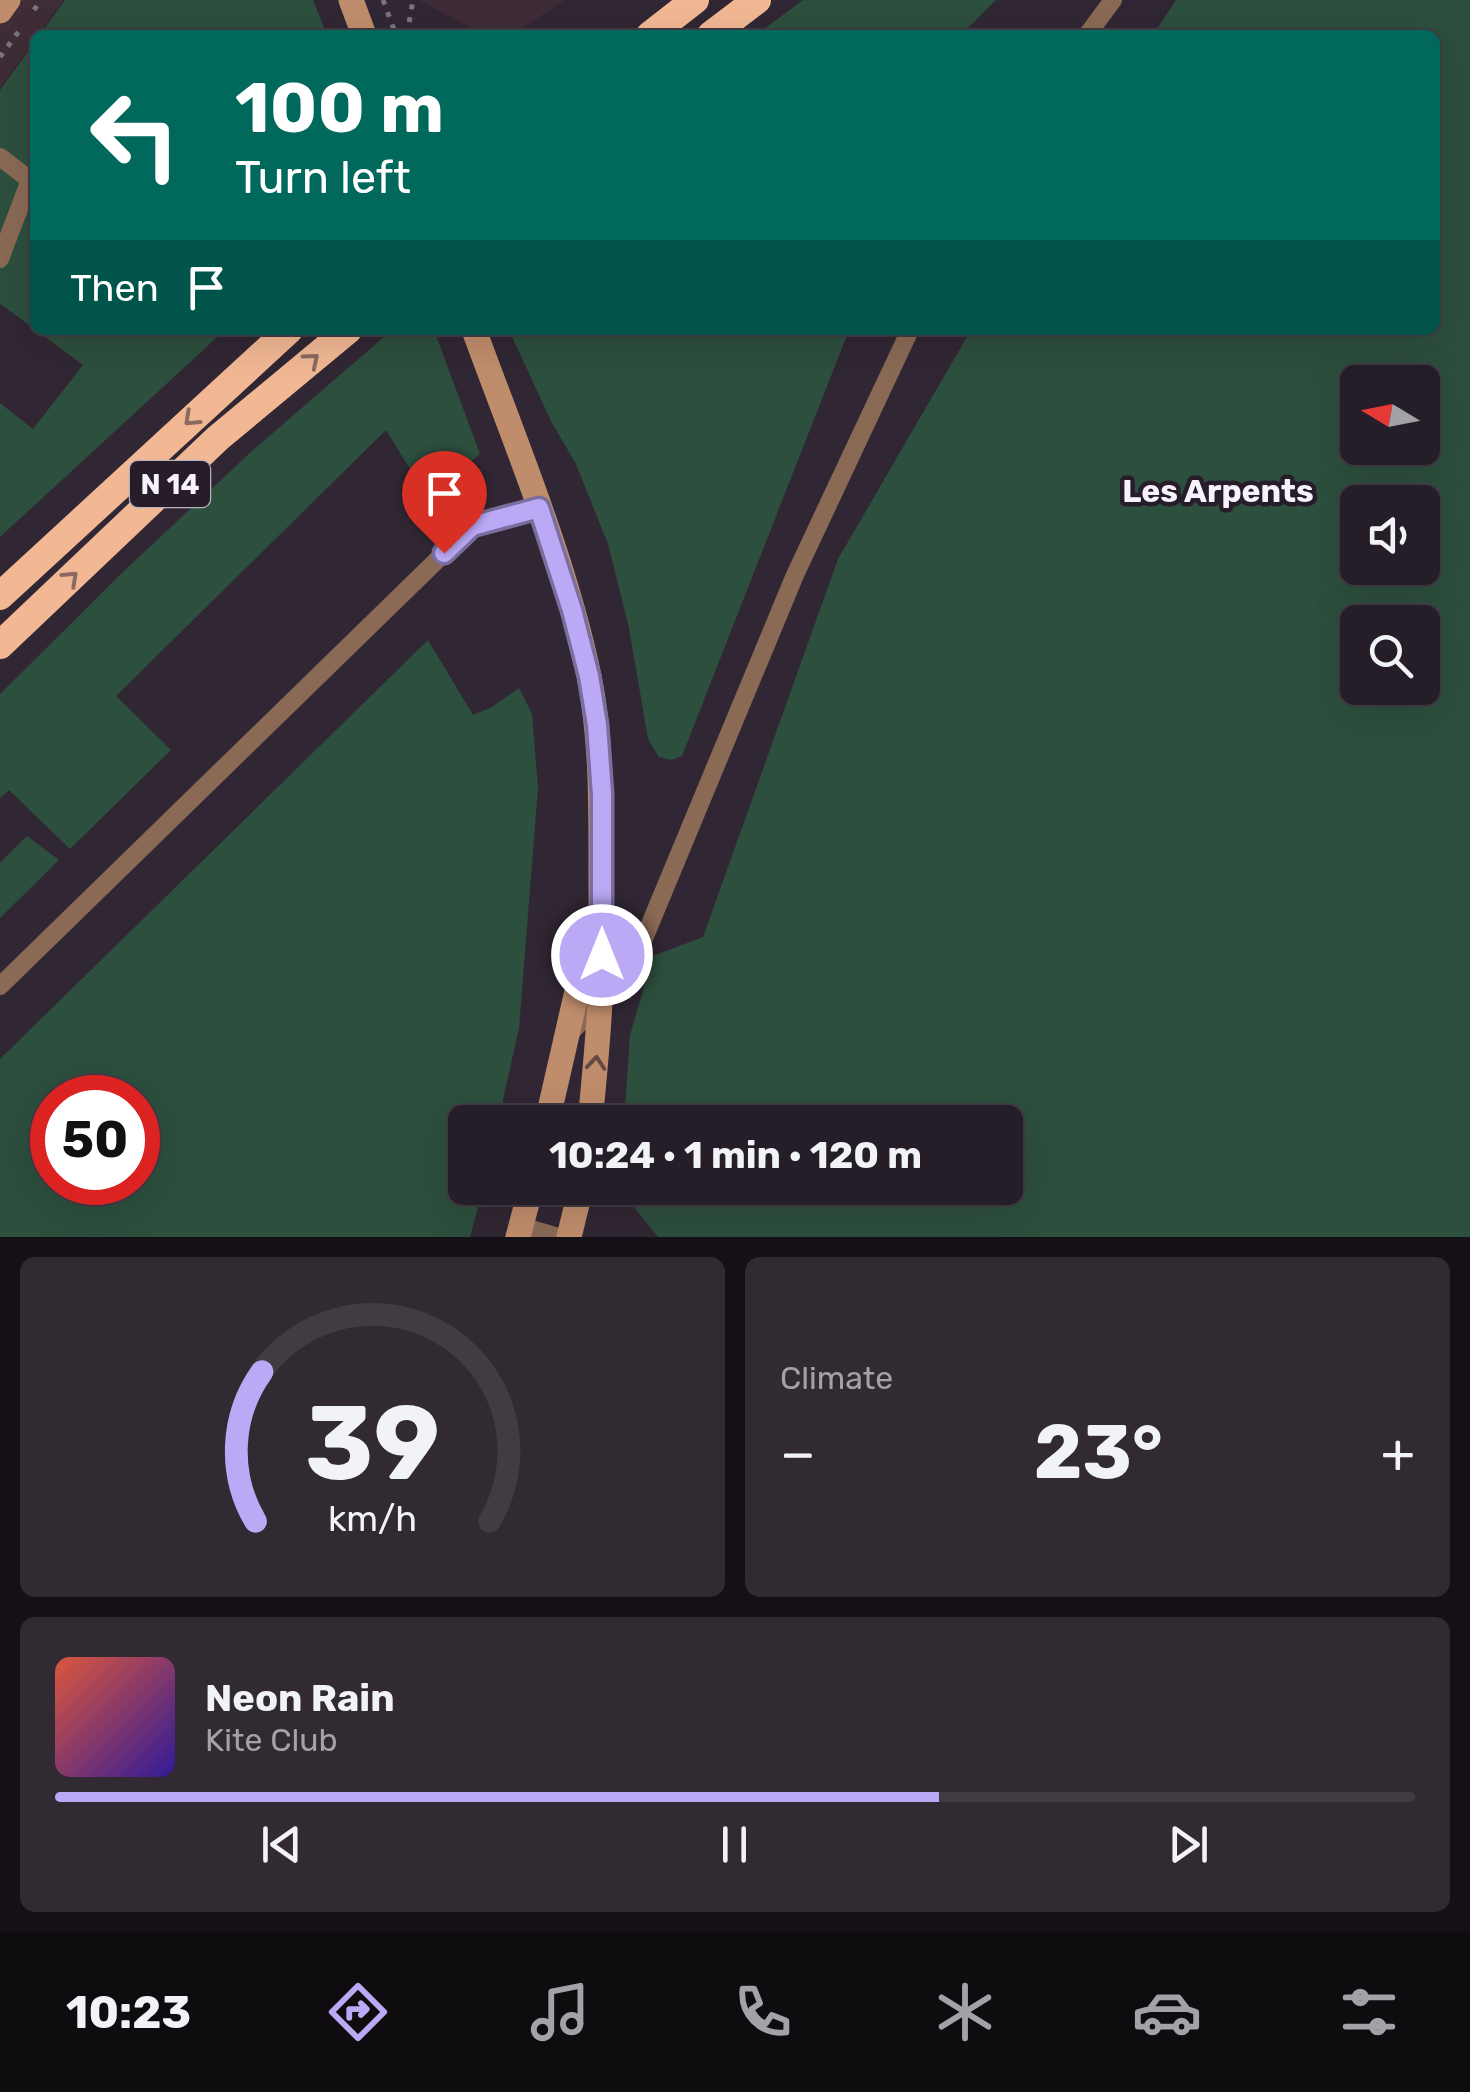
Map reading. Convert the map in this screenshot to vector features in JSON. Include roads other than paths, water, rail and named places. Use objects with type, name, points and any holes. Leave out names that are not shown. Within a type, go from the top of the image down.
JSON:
[{"type":"highway","points":[[656,30],[695,0]]},
{"type":"highway","points":[[717,30],[756,0]]},
{"type":"highway","name":"N 14","points":[[0,596],[284,335]]},
{"type":"highway","name":"N 14","points":[[0,646],[218,438],[342,335]]},
{"type":"main road","points":[[0,11],[8,0]]},
{"type":"main road","points":[[351,0],[362,30]]},
{"type":"main road","points":[[476,335],[572,610],[597,725],[602,794],[600,1003],[591,1105]]},
{"type":"main road","points":[[552,1105],[601,871]]},
{"type":"main road","points":[[520,1232],[527,1205]]},
{"type":"main road","points":[[569,1237],[576,1205]]},
{"type":"lane","points":[[1090,30],[1114,0]]},
{"type":"lane","points":[[0,157],[30,180],[0,258]]},
{"type":"lane","points":[[568,1035],[614,988],[638,953],[795,575],[908,335]]},
{"type":"lane","points":[[0,986],[472,526],[539,508]]},
{"type":"lane","points":[[520,1232],[558,1237]]},
{"type":"district","name":"Les Arpents","points":[[1218,491]]}]
